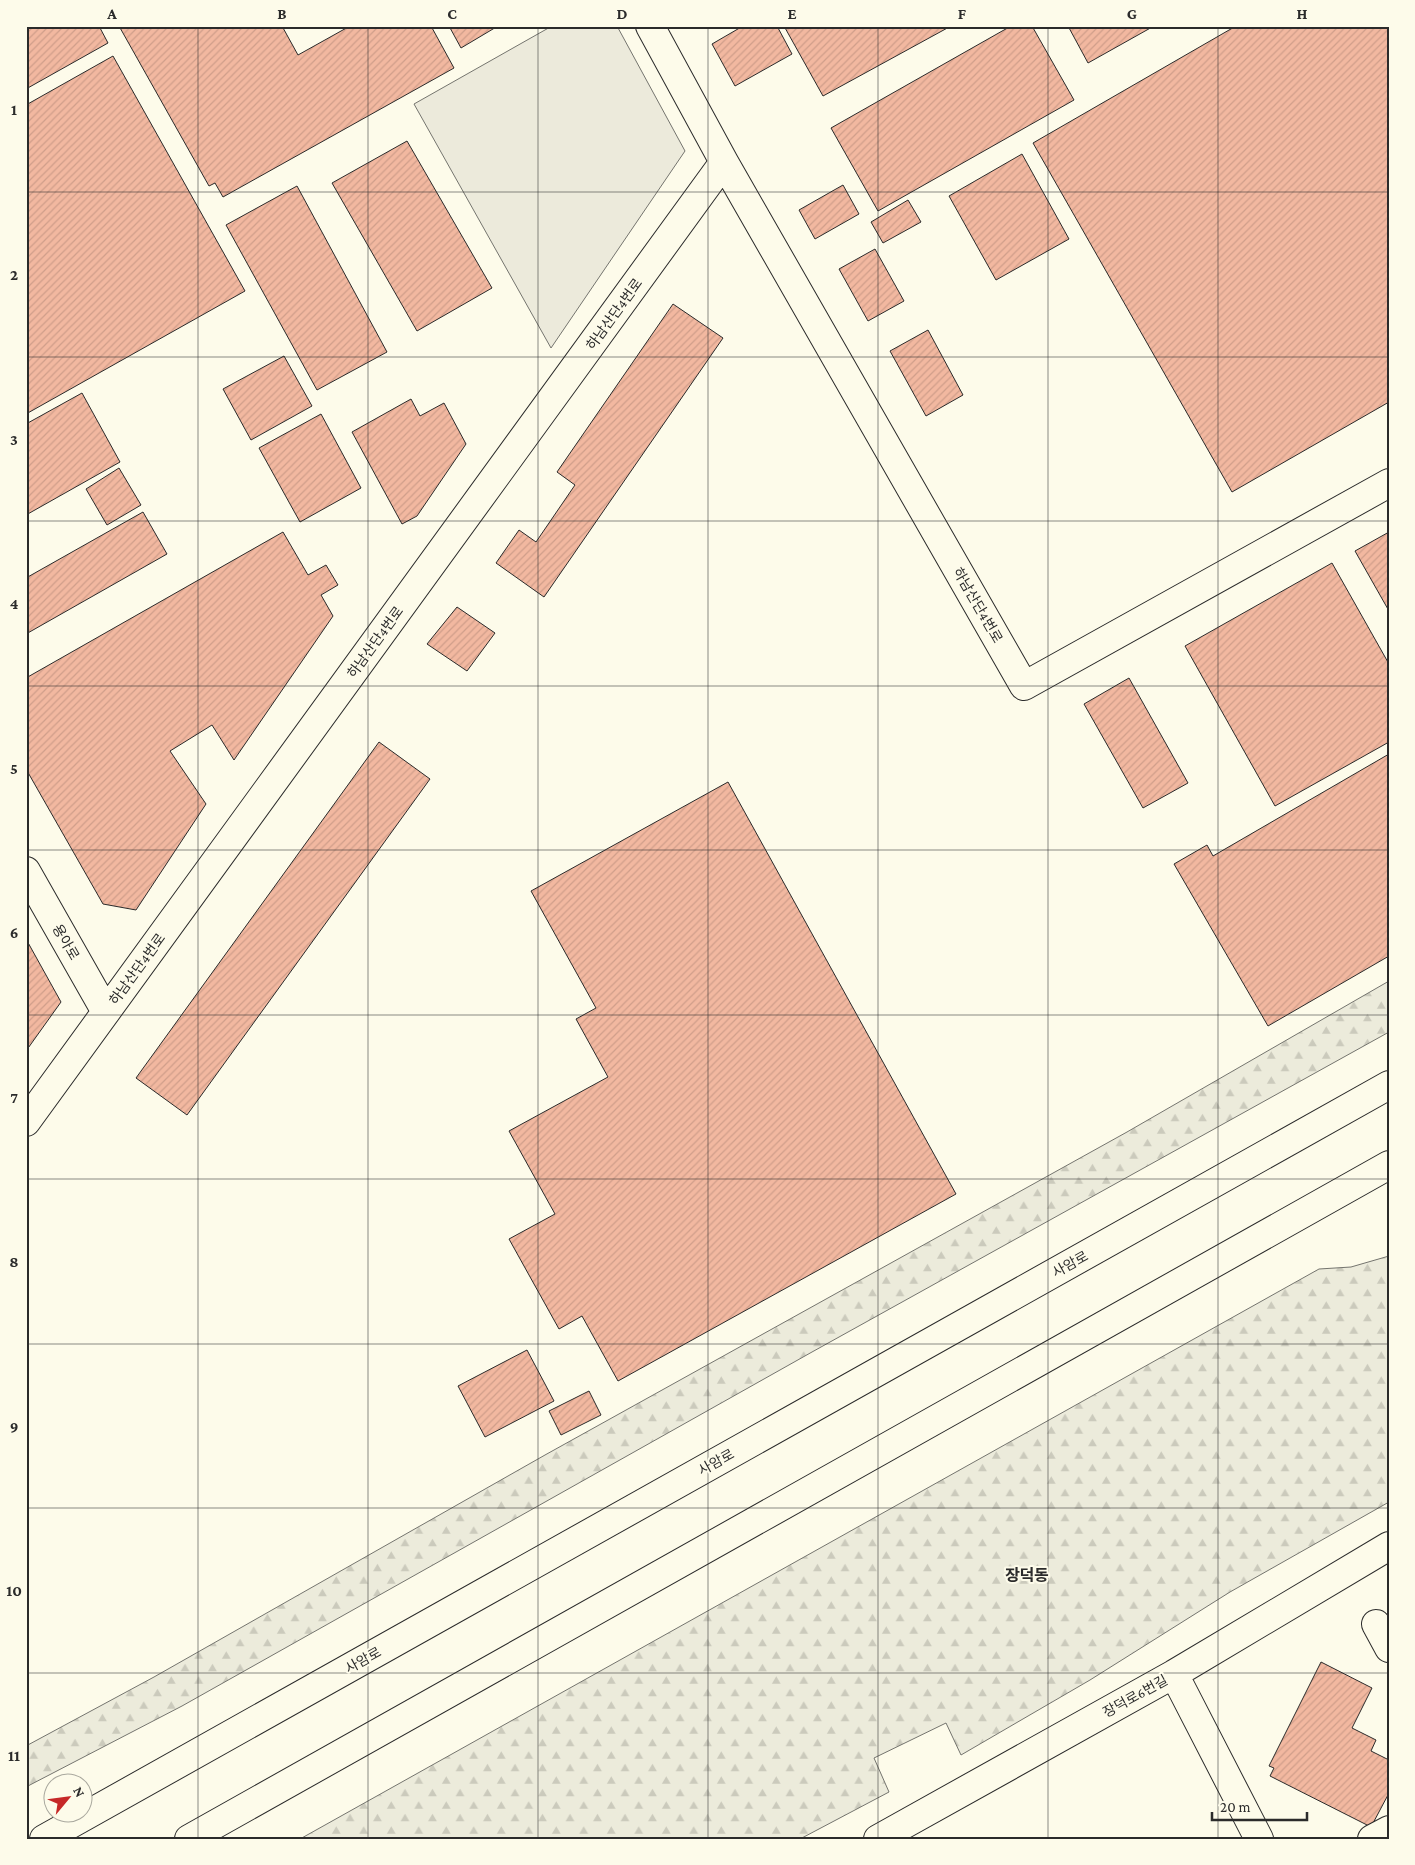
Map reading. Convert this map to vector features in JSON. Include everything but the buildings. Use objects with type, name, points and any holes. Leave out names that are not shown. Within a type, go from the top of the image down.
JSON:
[{"type":"street","name":"하남산단4번로","points":[[650,26],[724,162],[1024,686],[1389,483]]},
{"type":"street","name":"하남산단4번로","points":[[26,1122],[724,162]]},
{"type":"street","name":"용아로","points":[[26,871],[106,1012]]},
{"type":"street","name":"사암로","points":[[44,1839],[1389,1085]]},
{"type":"street","points":[[189,1839],[1389,1165]]},
{"type":"street","name":"장덕로6번길","points":[[878,1839],[1174,1674],[1389,1546]]},
{"type":"street","points":[[1376,1624],[1389,1648]]},
{"type":"street","points":[[1174,1674],[1260,1839]]},
{"type":"street","points":[[1372,1839],[1389,1830]]},
{"type":"green space","points":[[1389,981],[1389,1032],[812,1352],[182,1706],[55,1772],[42,1772],[42,1779],[26,1787],[26,1746],[154,1677],[545,1455],[1127,1132]]},
{"type":"green space","points":[[1389,1256],[1389,1502],[1230,1592],[1090,1680],[961,1755],[946,1723],[874,1758],[889,1792],[800,1839],[300,1839],[1319,1269],[1351,1267]]},
{"type":"shaded area","points":[[552,26],[617,26],[685,151],[551,348],[414,104]]},
{"type":"district","name":"장덕동","points":[[1027,1575]]}]
